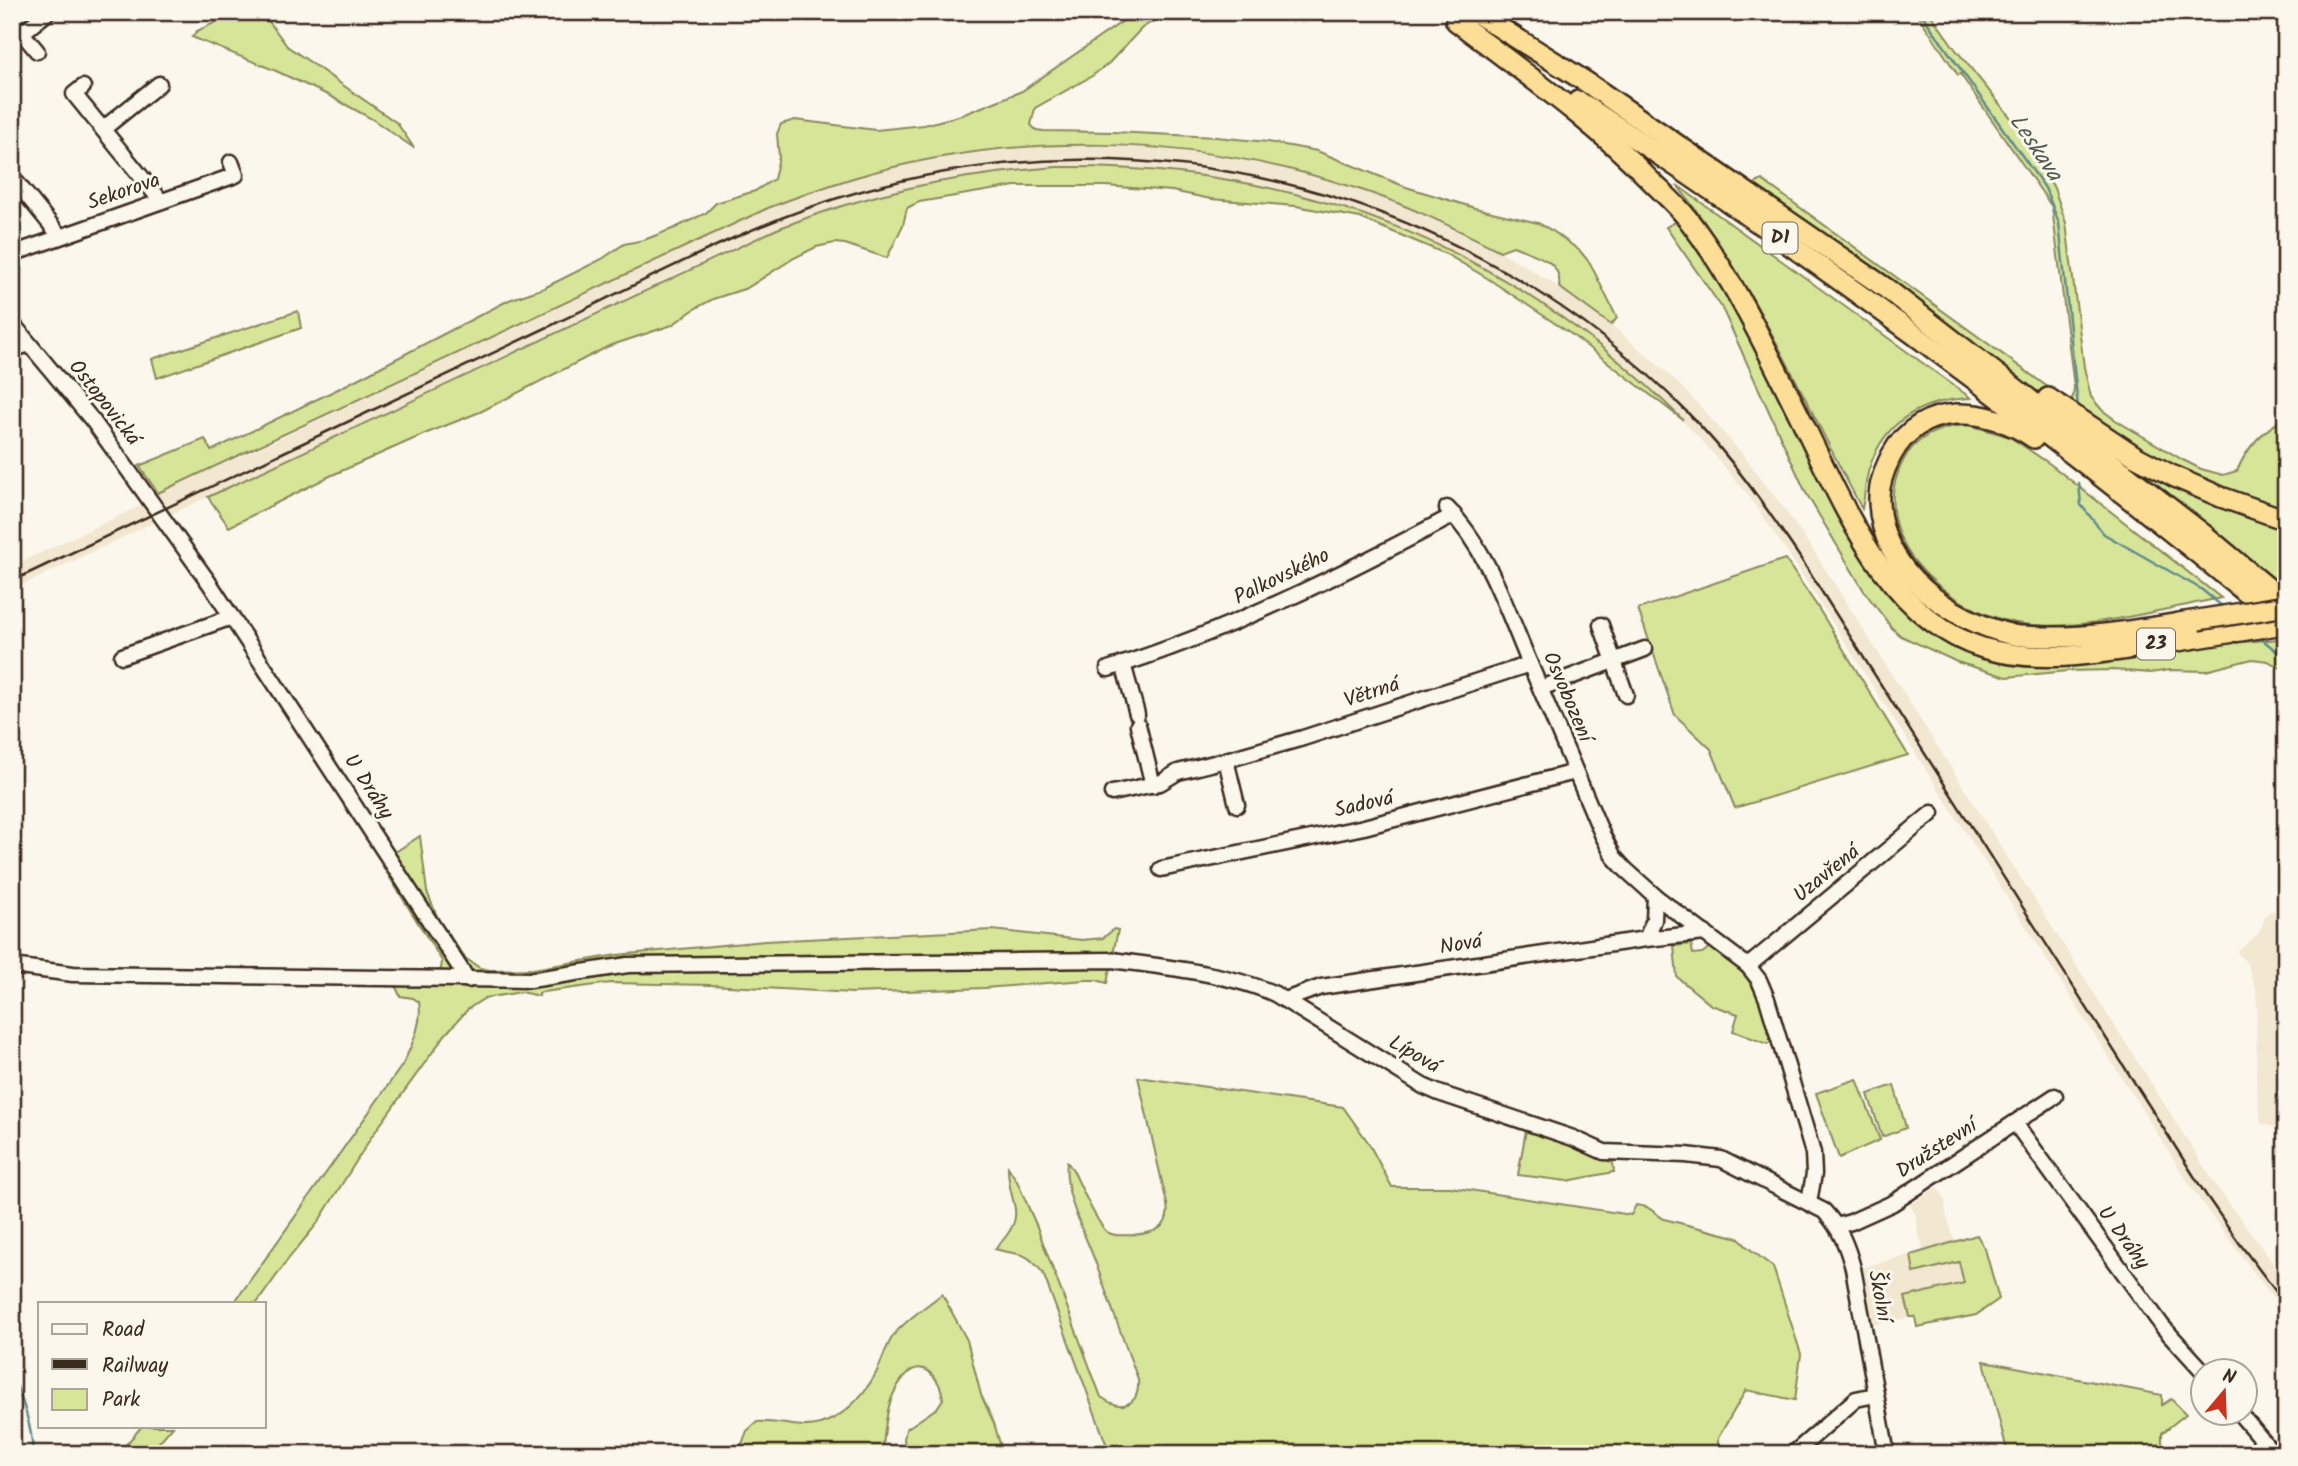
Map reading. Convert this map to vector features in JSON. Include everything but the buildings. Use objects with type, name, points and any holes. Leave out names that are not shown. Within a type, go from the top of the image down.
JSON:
[{"type":"highway","name":"D1","points":[[1475,12],[1586,82],[1887,289],[2207,537],[2286,604]]},
{"type":"highway","name":"D1","points":[[1449,17],[1710,187],[1964,370],[2286,624]]},
{"type":"highway","name":"23","points":[[1449,17],[1584,119],[1637,166],[1686,216],[1746,310],[1853,521],[1882,569],[1923,615],[1981,648],[2027,657],[2098,654],[2286,624]]},
{"type":"highway","points":[[1887,289],[1951,328],[2063,410],[2135,456],[2221,498],[2286,520]]},
{"type":"highway","name":"23","points":[[2093,470],[2057,453],[2015,425],[1970,413],[1951,414],[1915,428],[1897,446],[1884,471],[1879,499],[1882,526],[1909,576],[1931,596],[1954,612],[1983,626],[2015,635],[2088,636],[2286,604]]},
{"type":"street","points":[[22,33],[48,12]]},
{"type":"street","points":[[12,21],[37,51]]},
{"type":"street","points":[[103,130],[159,84]]},
{"type":"street","points":[[83,87],[74,94],[161,201]]},
{"type":"street","name":"Sekorova","points":[[12,254],[236,175],[232,162]]},
{"type":"street","points":[[12,177],[60,236]]},
{"type":"street","name":"Ostopovická","points":[[12,323],[93,421],[158,512]]},
{"type":"street","points":[[12,350],[29,344]]},
{"type":"street","name":"Osvobození","points":[[1451,511],[1476,545],[1506,608],[1614,857],[1658,901],[1748,966],[1759,981],[1767,999],[1813,1153],[1814,1174],[1809,1202]]},
{"type":"street","name":"Palkovského","points":[[1108,668],[1249,617],[1451,511]]},
{"type":"street","name":"U Dráhy","points":[[158,512],[232,617],[468,980]]},
{"type":"street","points":[[122,656],[232,617]]},
{"type":"street","points":[[1601,625],[1626,695]]},
{"type":"street","points":[[1541,688],[1644,649]]},
{"type":"street","points":[[1123,664],[1153,785]]},
{"type":"street","name":"Větrná","points":[[1112,793],[1160,783],[1178,772],[1226,761],[1530,664]]},
{"type":"street","points":[[1226,761],[1237,805]]},
{"type":"street","name":"Sadová","points":[[1161,869],[1364,827],[1576,772]]},
{"type":"street","name":"Uzavřená","points":[[1748,966],[1932,813]]},
{"type":"street","points":[[1651,936],[1658,901]]},
{"type":"street","name":"Nová","points":[[1285,1000],[1321,987],[1651,936],[1705,933]]},
{"type":"street","name":"Lípová","points":[[12,966],[73,974],[530,980],[628,965],[1112,960],[1182,970],[1253,985],[1285,1000],[1423,1086],[1531,1123],[1604,1152],[1721,1159],[1772,1184]]},
{"type":"street","name":"Družstevní","points":[[1837,1226],[1893,1202],[2055,1096]]},
{"type":"street","name":"U Dráhy","points":[[2015,1123],[2163,1327],[2191,1358]]},
{"type":"street","name":"Školní","points":[[1772,1184],[1824,1211],[1837,1226],[1846,1243],[1854,1271],[1887,1454]]},
{"type":"street","points":[[1793,1454],[1817,1436],[1856,1399],[1875,1395]]},
{"type":"street","points":[[2252,1428],[2274,1454]]},
{"type":"shaded area","points":[[1056,145],[1147,147],[1230,157],[1315,176],[1388,199],[1500,251],[1559,287],[1611,325],[1670,375],[1744,456],[1811,547],[2217,1187],[2286,1281],[2286,1315],[2199,1199],[1792,559],[1748,495],[1706,445],[1654,391],[1620,361],[1547,306],[1489,270],[1455,253],[1344,207],[1273,187],[1184,172],[1102,167],[1008,171],[953,178],[861,199],[777,229],[723,252],[12,590],[12,566],[159,497],[158,493],[166,489],[249,453],[768,208],[855,177],[905,165],[950,156]]},
{"type":"shaded area","points":[[2286,909],[2286,1129],[2261,1124],[2256,1080],[2257,991],[2246,962],[2237,952],[2259,933],[2269,912]]},
{"type":"shaded area","points":[[1937,1187],[1945,1199],[1946,1214],[1955,1242],[1977,1235],[1985,1249],[1999,1299],[1976,1315],[1917,1327],[1914,1317],[1870,1325],[1860,1268],[1924,1251],[1916,1215],[1910,1205]]},
{"type":"green space","points":[[237,12],[262,12],[287,46],[397,123],[414,148],[372,119],[330,96],[192,37],[197,31]]},
{"type":"green space","points":[[1136,12],[1169,12],[1142,28],[1109,63],[1092,76],[1035,108],[1031,125],[1036,130],[1216,137],[1268,142],[1317,151],[1406,187],[1475,208],[1538,223],[1553,231],[1580,251],[1590,263],[1617,318],[1611,325],[1559,287],[1556,270],[1538,256],[1513,246],[1500,251],[1388,199],[1289,169],[1227,156],[1165,148],[1039,146],[976,152],[914,162],[853,178],[768,208],[158,493],[139,466],[205,439],[211,451],[342,387],[509,300],[544,288],[602,259],[624,244],[644,240],[675,228],[706,213],[716,203],[755,191],[774,179],[779,157],[777,134],[781,124],[795,120],[876,130],[924,125],[962,115],[1022,91]]},
{"type":"green space","points":[[1916,12],[1929,12],[2024,134],[2054,188],[2066,223],[2084,367],[2091,397],[2117,421],[2183,460],[2201,469],[2223,475],[2237,471],[2256,440],[2286,418],[2286,515],[2223,493],[2063,410],[1951,328],[1743,190],[1762,180],[2063,398],[2069,400],[2073,397],[2052,207],[1962,73],[1958,75]]},
{"type":"green space","points":[[1057,167],[1147,170],[1234,181],[1317,200],[1397,227],[1473,263],[1546,307],[1616,359],[1683,420],[1571,334],[1487,278],[1446,254],[1360,218],[1296,206],[1211,199],[1172,191],[1105,186],[1015,186],[919,202],[907,208],[903,225],[887,258],[845,244],[816,247],[747,288],[713,299],[696,308],[672,325],[609,346],[480,412],[330,476],[229,527],[208,497],[777,229],[847,204],[915,187],[984,175]]},
{"type":"green space","points":[[1677,185],[1971,398],[1922,408],[1896,424],[1877,450],[1870,466],[1862,509],[1754,302],[1731,262]]},
{"type":"green space","points":[[1686,216],[1882,569],[1963,640],[2098,654],[2280,639],[2286,644],[2286,671],[2268,661],[2252,659],[2206,671],[2068,671],[2007,677],[1957,662],[1901,636],[1864,591],[1806,493],[1722,308],[1666,227]]},
{"type":"green space","points":[[298,311],[301,328],[157,378],[152,359]]},
{"type":"green space","points":[[1969,425],[2010,437],[2050,464],[2221,598],[2118,619],[2039,626],[1989,615],[1963,603],[1939,586],[1918,566],[1903,542],[1894,517],[1894,489],[1908,452],[1922,439],[1939,430]]},
{"type":"green space","points":[[2139,470],[2232,512],[2286,530],[2286,588]]},
{"type":"green space","points":[[1785,559],[1817,606],[1908,755],[1735,808],[1711,749],[1675,715],[1638,609]]},
{"type":"green space","points":[[420,836],[427,892],[439,921],[465,958],[480,968],[490,970],[533,969],[617,955],[765,941],[992,930],[1082,940],[1103,938],[1114,929],[1118,930],[1107,983],[1086,980],[984,988],[853,993],[711,985],[611,983],[543,992],[539,993],[539,996],[521,992],[485,998],[468,1009],[445,1035],[372,1136],[317,1224],[258,1302],[235,1302],[403,1064],[418,1026],[419,1002],[400,996],[388,970],[436,972],[441,969],[442,961],[380,862]]},
{"type":"green space","points":[[1691,944],[1693,954],[1702,953],[1711,947],[1743,973],[1758,997],[1773,1040],[1767,1044],[1733,1031],[1738,1014],[1711,1005],[1677,977],[1674,946]]},
{"type":"green space","points":[[1138,1077],[1343,1107],[1368,1142],[1392,1187],[1450,1187],[1631,1215],[1636,1205],[1647,1207],[1664,1219],[1739,1238],[1773,1267],[1801,1354],[1795,1400],[1746,1390],[1718,1438],[1718,1454],[1110,1454],[1043,1273],[1026,1257],[995,1249],[1006,1237],[1015,1218],[1008,1167],[1037,1227],[1101,1397],[1122,1405],[1133,1401],[1138,1379],[1075,1212],[1068,1186],[1067,1162],[1098,1220],[1110,1234],[1141,1234],[1154,1231],[1164,1224],[1168,1212],[1167,1204]]},
{"type":"green space","points":[[1857,1079],[1880,1140],[1839,1158],[1816,1093]]},
{"type":"green space","points":[[1894,1085],[1906,1128],[1882,1137],[1868,1094]]},
{"type":"green space","points":[[1526,1130],[1570,1144],[1613,1163],[1614,1172],[1567,1181],[1518,1175]]},
{"type":"green space","points":[[1977,1235],[1985,1249],[1999,1299],[1976,1315],[1917,1327],[1915,1317],[1910,1317],[1905,1297],[1964,1283],[1959,1262],[1914,1273],[1911,1255]]},
{"type":"green space","points":[[942,1294],[967,1340],[981,1395],[994,1423],[1003,1454],[906,1454],[906,1429],[937,1408],[943,1399],[934,1377],[920,1368],[908,1373],[895,1391],[888,1411],[882,1454],[738,1454],[747,1431],[757,1422],[812,1426],[829,1421],[845,1411],[870,1383],[898,1330]]},
{"type":"green space","points":[[1984,1361],[2162,1395],[2162,1405],[2171,1399],[2186,1414],[2162,1433],[2162,1454],[2008,1454]]},
{"type":"green space","points":[[140,1428],[171,1428],[155,1447],[157,1454],[118,1454]]},
{"type":"waterway","name":"Leskava","points":[[1920,12],[2045,188],[2059,223],[2078,407]]},
{"type":"waterway","name":"Leskava","points":[[2079,483],[2081,505],[2104,534],[2201,589],[2223,607]]},
{"type":"waterway","name":"Leskava","points":[[2258,636],[2286,659]]},
{"type":"waterway","points":[[12,1375],[26,1414],[33,1454]]},
{"type":"railway","points":[[12,581],[702,252],[818,204],[858,192],[970,168],[1082,160],[1194,167],[1303,188],[1408,224],[1508,273],[1602,336],[1687,412],[1718,446],[1799,556],[2206,1195],[2286,1305]]}]
